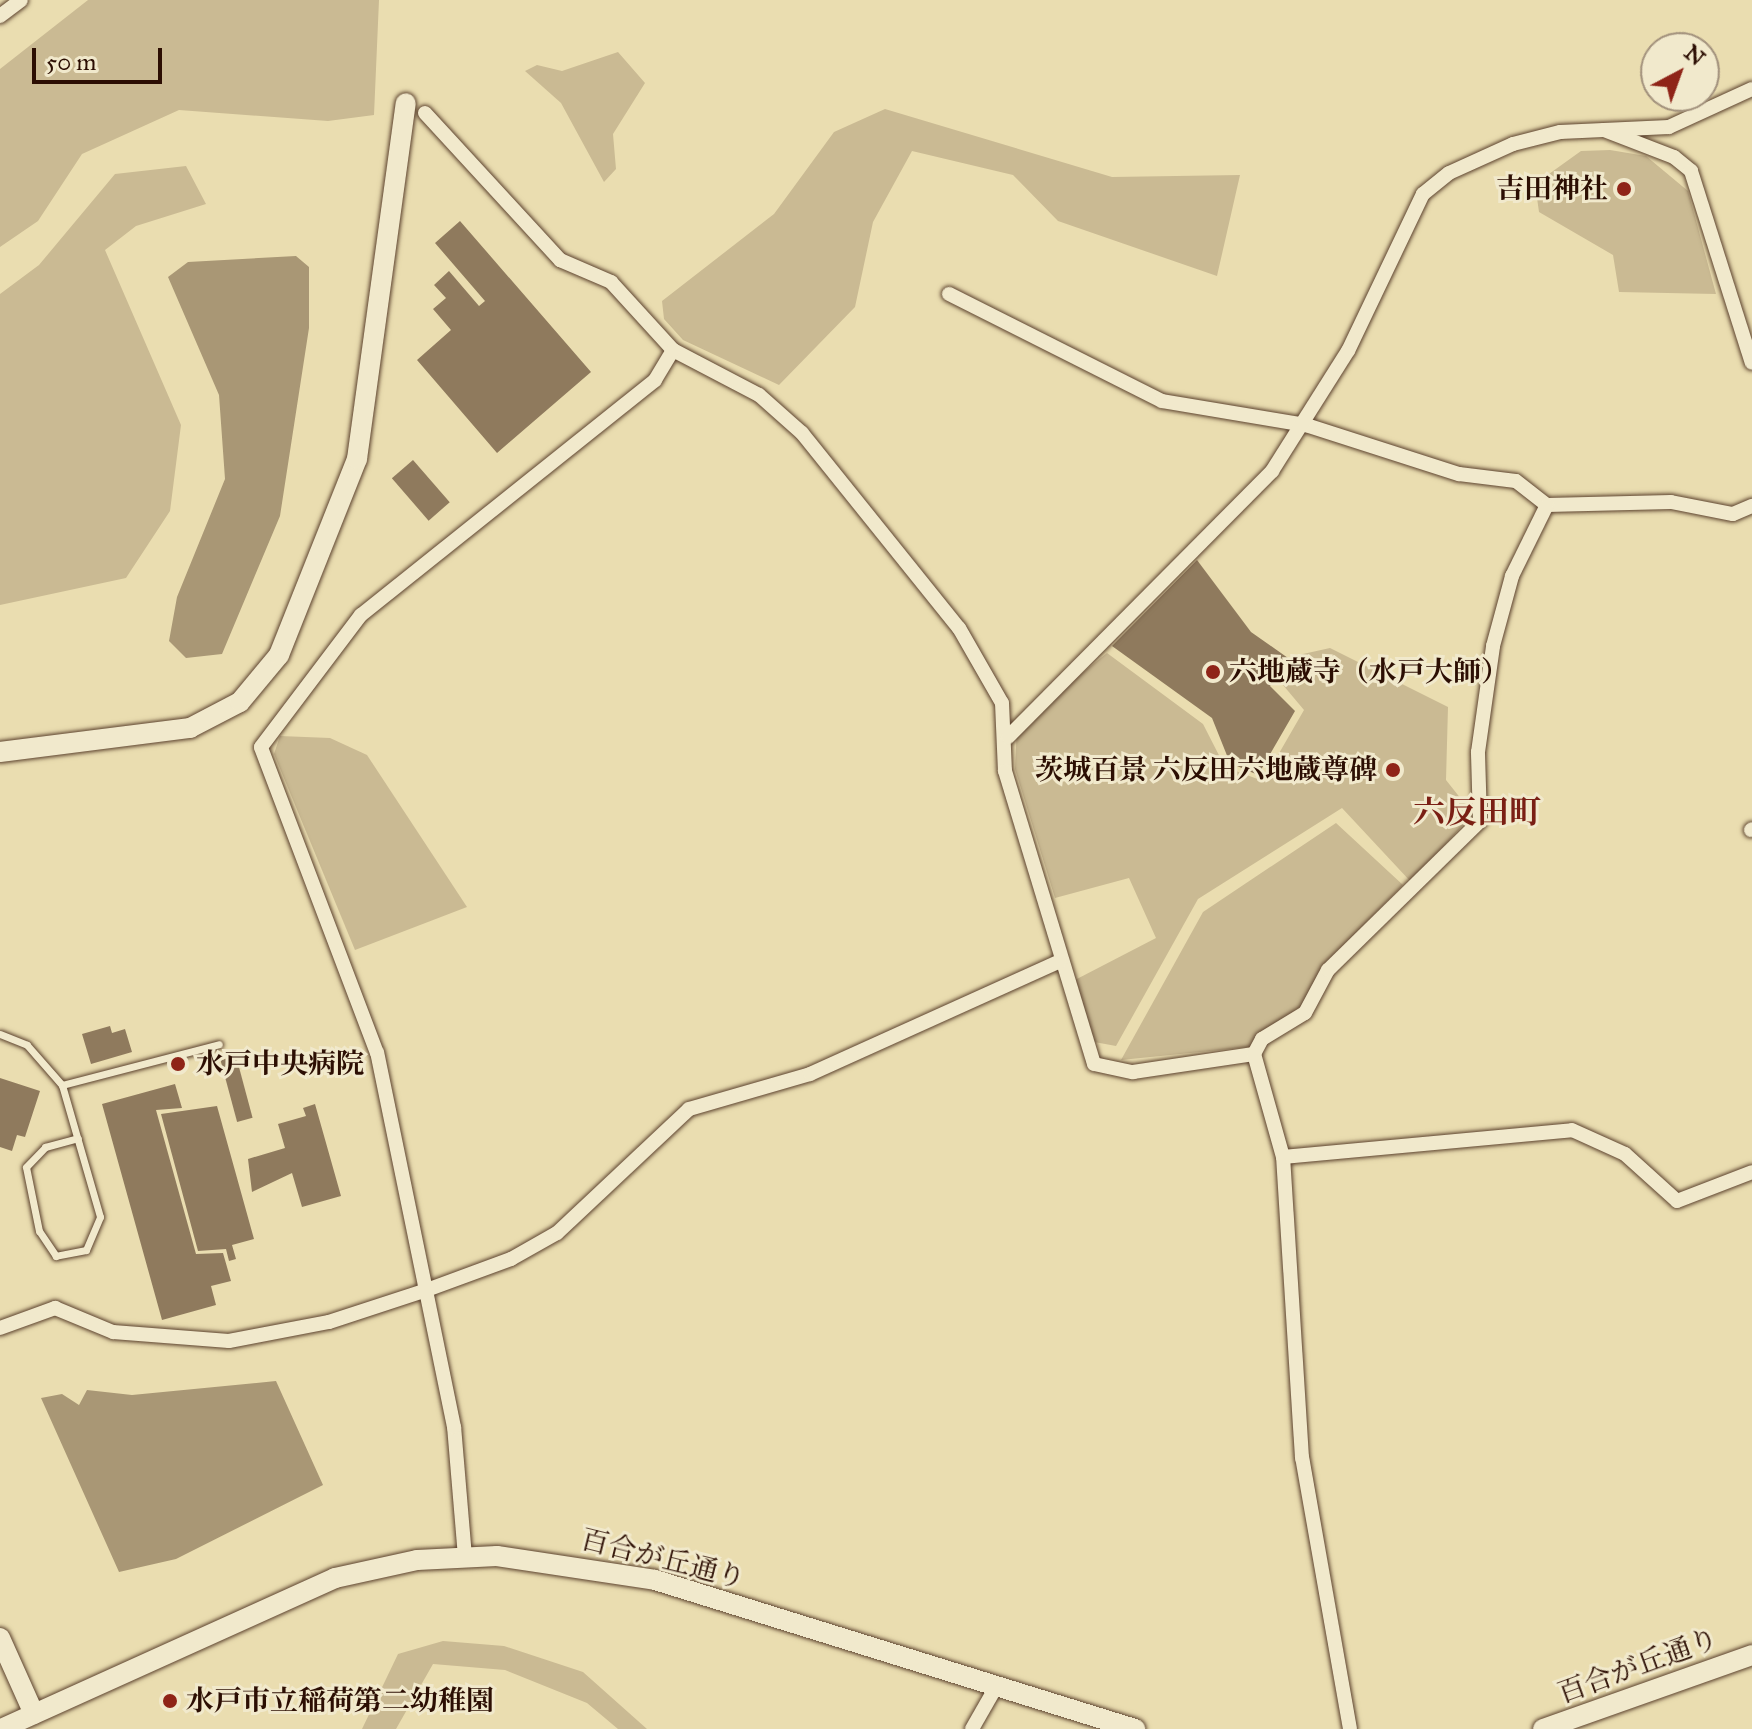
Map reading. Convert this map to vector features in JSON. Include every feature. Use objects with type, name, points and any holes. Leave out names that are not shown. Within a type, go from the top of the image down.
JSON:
[{"type":"street","points":[[0,16],[21,0]]},
{"type":"street","points":[[1008,737],[1232,517],[1306,425],[1423,194],[1449,173],[1513,144],[1602,128],[1669,127],[1752,89]]},
{"type":"street","points":[[0,752],[190,728],[240,702],[279,655],[357,459],[406,103]]},
{"type":"street","points":[[425,113],[560,260],[611,282],[673,350],[759,395],[802,433],[959,628],[992,682],[1008,737],[1005,771],[1060,961],[1094,1064],[1133,1072],[1254,1054]]},
{"type":"street","points":[[1602,128],[1691,171],[1752,363]]},
{"type":"street","points":[[949,294],[1162,401],[1306,425],[1446,471],[1516,481],[1547,505],[1671,502],[1733,514],[1752,506]]},
{"type":"street","points":[[465,1557],[454,1427],[377,1053],[262,741],[361,615],[655,380],[673,350]]},
{"type":"street","points":[[1350,1729],[1302,1458],[1283,1157],[1254,1054],[1262,1039],[1305,1013],[1328,970],[1480,821],[1478,752],[1493,646],[1512,576],[1547,505]]},
{"type":"street","points":[[0,1328],[55,1308],[113,1332],[229,1341],[329,1322],[424,1291],[511,1259],[557,1233],[689,1109],[810,1074],[1060,961]]},
{"type":"street","points":[[1283,1157],[1572,1130],[1625,1154],[1677,1201],[1752,1172]]},
{"type":"street","name":"百合が丘通り","points":[[1,1729],[292,1593],[379,1567],[465,1557],[616,1570],[1135,1729]]},
{"type":"street","points":[[0,1638],[34,1714]]},
{"type":"street","name":"百合が丘通り","points":[[1543,1729],[1752,1655]]},
{"type":"street","points":[[972,1729],[996,1687]]},
{"type":"lane","points":[[0,1034],[27,1045],[62,1085],[78,1138],[100,1226],[86,1250],[56,1256],[39,1231],[26,1167],[45,1147],[78,1138]]},
{"type":"lane","points":[[62,1085],[219,1044]]},
{"type":"shaded area","points":[[88,0],[379,0],[374,115],[328,121],[179,110],[82,154],[38,221],[0,247],[0,69]]},
{"type":"shaded area","points":[[618,52],[645,83],[613,134],[616,169],[604,182],[561,103],[525,71],[537,65],[562,71]]},
{"type":"shaded area","points":[[885,109],[1112,177],[1240,175],[1217,276],[1058,221],[1013,175],[912,151],[873,222],[855,307],[779,385],[683,340],[664,319],[662,301],[774,214],[834,132]]},
{"type":"shaded area","points":[[1610,150],[1646,156],[1688,191],[1716,294],[1619,292],[1613,255],[1539,212],[1535,184],[1581,151]]},
{"type":"shaded area","points":[[186,166],[206,204],[136,226],[105,250],[181,425],[170,511],[126,578],[0,605],[0,294],[39,265],[115,174]]},
{"type":"shaded area","points":[[296,256],[309,267],[309,328],[280,516],[222,654],[186,658],[169,641],[177,597],[225,479],[219,395],[168,277],[188,262]]},
{"type":"shaded area","points":[[1330,648],[1448,707],[1446,780],[1473,814],[1411,882],[1342,808],[1198,899],[1116,1046],[1089,1041],[1073,981],[1156,938],[1129,878],[1055,898],[1015,769],[1017,726],[1107,653],[1203,724],[1225,767],[1263,781],[1304,710],[1283,685],[1294,656]]},
{"type":"shaded area","points":[[280,736],[330,738],[367,755],[467,907],[355,950],[274,754]]},
{"type":"shaded area","points":[[1336,823],[1403,885],[1321,968],[1302,1005],[1249,1047],[1121,1060],[1203,912]]},
{"type":"shaded area","points":[[276,1381],[323,1485],[176,1559],[119,1572],[41,1398],[62,1394],[79,1405],[87,1390],[132,1395]]},
{"type":"shaded area","points":[[443,1641],[504,1646],[583,1672],[647,1729],[618,1729],[587,1703],[505,1670],[433,1664],[396,1729],[362,1729],[398,1654]]},
{"type":"building","points":[[460,221],[591,372],[497,453],[417,360],[451,330],[433,309],[446,298],[434,285],[449,271],[479,306],[485,301],[435,243]]},
{"type":"building","points":[[413,460],[450,502],[429,521],[392,478]]},
{"type":"building","name":"六地蔵寺（水戸大師）","points":[[1197,560],[1251,632],[1288,658],[1270,686],[1295,711],[1258,775],[1230,763],[1212,718],[1112,646]]},
{"type":"building","points":[[110,1026],[112,1033],[125,1029],[132,1052],[91,1064],[82,1034]]},
{"type":"building","points":[[236,1056],[253,1118],[237,1122],[221,1060]]},
{"type":"building","points":[[0,1078],[40,1091],[25,1137],[17,1135],[12,1151],[0,1147]]},
{"type":"building","points":[[175,1084],[182,1108],[156,1110],[196,1254],[223,1253],[231,1281],[211,1286],[216,1305],[162,1320],[102,1104]]},
{"type":"building","points":[[315,1104],[341,1196],[302,1207],[292,1173],[252,1192],[248,1159],[285,1148],[278,1124],[306,1116],[303,1108]]},
{"type":"building","points":[[217,1106],[254,1239],[232,1245],[236,1259],[229,1261],[226,1249],[198,1251],[161,1114]]},
{"type":"place","name":"吉田神社","points":[[1624,189]]},
{"type":"place","name":"六地蔵寺（水戸大師）","points":[[1213,672]]},
{"type":"place","name":"茨城百景 六反田六地蔵尊碑","points":[[1393,770]]},
{"type":"place","name":"水戸中央病院","points":[[178,1064]]},
{"type":"place","name":"水戸市立稲荷第二幼稚園","points":[[170,1701]]},
{"type":"district","name":"六反田町","points":[[1477,813]]}]
